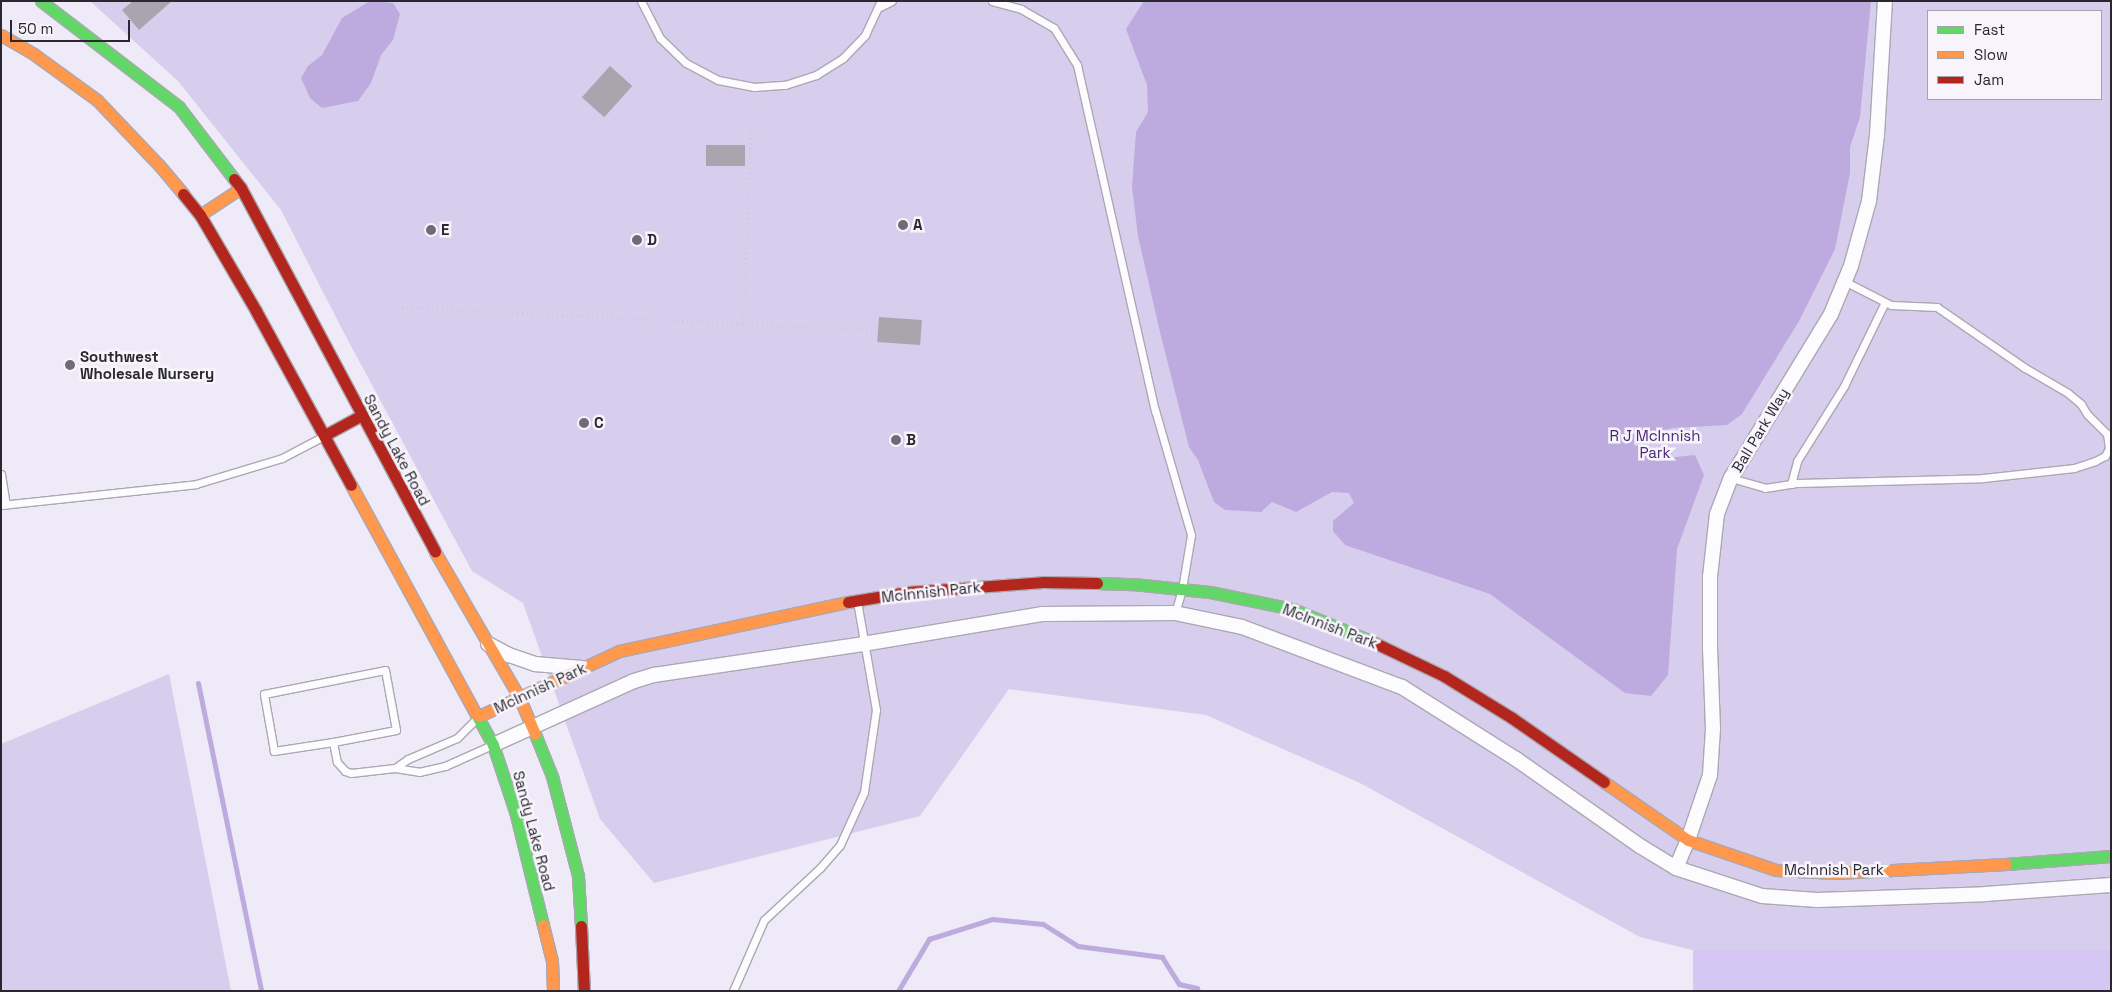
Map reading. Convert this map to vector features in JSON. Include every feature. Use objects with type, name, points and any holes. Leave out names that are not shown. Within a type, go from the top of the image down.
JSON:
[{"type":"main road","name":"Sandy Lake Road","points":[[41,1],[179,107],[241,188],[425,536],[519,697],[532,727],[552,776],[578,876],[584,961],[584,991]]},
{"type":"main road","name":"Sandy Lake Road","points":[[1,35],[35,55],[97,100],[158,165],[200,216],[325,435],[479,716],[493,745],[515,812],[552,960],[553,991]]},
{"type":"main road","points":[[200,216],[241,188]]},
{"type":"main road","points":[[325,435],[362,415]]},
{"type":"main road","name":"McInnish Park","points":[[479,716],[619,651],[856,600],[908,592],[1043,582],[1133,584],[1210,592],[1293,609],[1372,642],[1444,676],[1512,718],[1688,840],[1776,870],[1837,873],[1949,868],[2111,856]]},
{"type":"street","name":"Ball Park Way","points":[[1676,868],[1688,840],[1710,775],[1713,729],[1710,577],[1717,514],[1731,478],[1831,314],[1844,281],[1869,201],[1877,135],[1885,1]]},
{"type":"street","name":"McInnish Park","points":[[493,745],[634,681],[654,674],[863,644],[1042,614],[1175,613],[1242,627],[1402,687],[1516,759],[1640,846],[1676,868],[1762,896],[1817,900],[1985,894],[2111,885]]},
{"type":"street","points":[[488,644],[509,655],[535,664],[583,668]]},
{"type":"lane","points":[[641,1],[660,38],[686,63],[718,80],[754,87],[786,85],[816,75],[843,58],[865,35],[880,4],[892,1]]},
{"type":"lane","points":[[992,1],[1021,9],[1054,28],[1077,65],[1155,410],[1190,535],[1182,589],[1175,613]]},
{"type":"lane","points":[[1731,478],[1765,488],[1791,484],[1983,478],[2074,468],[2105,456],[2109,448],[2106,434],[2087,414],[2081,404],[2068,392],[2025,368],[1937,307],[1890,306],[1844,281]]},
{"type":"lane","points":[[1791,484],[1797,461],[1844,386],[1885,302]]},
{"type":"lane","points":[[1,474],[3,505],[196,484],[282,458],[325,435]]},
{"type":"lane","points":[[734,991],[764,920],[820,868],[840,845],[864,792],[876,710],[856,600]]},
{"type":"lane","points":[[385,670],[396,730],[334,742],[274,752],[264,694],[385,670]]},
{"type":"lane","points":[[395,768],[408,759],[457,738],[479,716]]},
{"type":"lane","points":[[334,742],[337,762],[345,771],[350,773],[395,768],[419,772],[445,766],[493,745]]},
{"type":"path","points":[[743,323],[754,87]]},
{"type":"path","points":[[402,307],[878,330]]},
{"type":"green space","name":"R J McInnish Park","points":[[90,1],[2111,1],[2111,952],[1692,950],[1640,937],[1360,783],[1206,715],[1009,689],[920,816],[654,883],[600,819],[523,603],[472,571],[343,331],[281,210],[178,81]]},
{"type":"green space","points":[[169,674],[231,991],[1,991],[1,744]]},
{"type":"shaded area","points":[[370,1],[393,3],[400,14],[393,40],[381,55],[371,83],[358,101],[322,108],[310,98],[301,78],[308,66],[322,55],[342,18]]},
{"type":"shaded area","points":[[1144,1],[1871,1],[1860,117],[1850,147],[1850,173],[1835,249],[1799,321],[1742,414],[1727,425],[1673,428],[1640,435],[1633,445],[1664,452],[1669,461],[1676,457],[1695,455],[1704,475],[1677,549],[1668,675],[1651,696],[1625,693],[1490,594],[1345,545],[1333,531],[1333,521],[1354,503],[1349,493],[1332,492],[1296,512],[1272,502],[1261,512],[1225,510],[1214,502],[1198,460],[1189,447],[1138,236],[1132,187],[1136,132],[1148,112],[1147,85],[1126,29]]},
{"type":"shaded area","points":[[1693,950],[2111,950],[2111,991],[1693,991]]},
{"type":"building","points":[[133,1],[172,1],[139,30],[122,10]]},
{"type":"building","points":[[610,66],[632,86],[604,117],[582,97]]},
{"type":"building","points":[[706,145],[745,145],[745,166],[706,166]]},
{"type":"building","points":[[879,317],[922,320],[920,345],[877,342]]},
{"type":"waterway","points":[[198,683],[261,991]]},
{"type":"waterway","points":[[898,991],[929,939],[992,919],[1043,924],[1078,946],[1162,957],[1179,984],[1197,988],[1198,991]]},
{"type":"traffic: fast","points":[[41,1],[179,107],[234,179]]},
{"type":"traffic: fast","points":[[1097,583],[1133,584],[1210,592],[1293,609],[1373,642]]},
{"type":"traffic: fast","points":[[476,714],[493,745],[515,811],[543,925]]},
{"type":"traffic: fast","points":[[535,734],[552,776],[578,876],[581,926]]},
{"type":"traffic: fast","points":[[2006,864],[2111,856]]},
{"type":"traffic: slow","points":[[1,35],[35,55],[97,100],[159,165],[183,194]]},
{"type":"traffic: slow","points":[[200,215],[241,188]]},
{"type":"traffic: slow","points":[[351,485],[476,714]]},
{"type":"traffic: slow","points":[[435,552],[519,697],[535,734]]},
{"type":"traffic: slow","points":[[479,716],[619,651],[848,602]]},
{"type":"traffic: slow","points":[[1604,782],[1688,840],[1776,870],[1837,873],[2006,864]]},
{"type":"traffic: slow","points":[[543,925],[552,961],[553,991]]},
{"type":"traffic: jam","points":[[234,179],[241,188],[435,552]]},
{"type":"traffic: jam","points":[[183,194],[200,215],[256,311],[351,485]]},
{"type":"traffic: jam","points":[[325,435],[362,415]]},
{"type":"traffic: jam","points":[[848,602],[908,592],[1043,582],[1097,583]]},
{"type":"traffic: jam","points":[[1373,642],[1444,676],[1512,718],[1604,782]]},
{"type":"traffic: jam","points":[[581,926],[584,991]]},
{"type":"place","name":"A","points":[[903,225]]},
{"type":"place","name":"E","points":[[431,230]]},
{"type":"place","name":"D","points":[[637,240]]},
{"type":"place","name":"Southwest Wholesale Nursery","points":[[70,365]]},
{"type":"place","name":"C","points":[[584,423]]},
{"type":"place","name":"B","points":[[896,440]]}]
